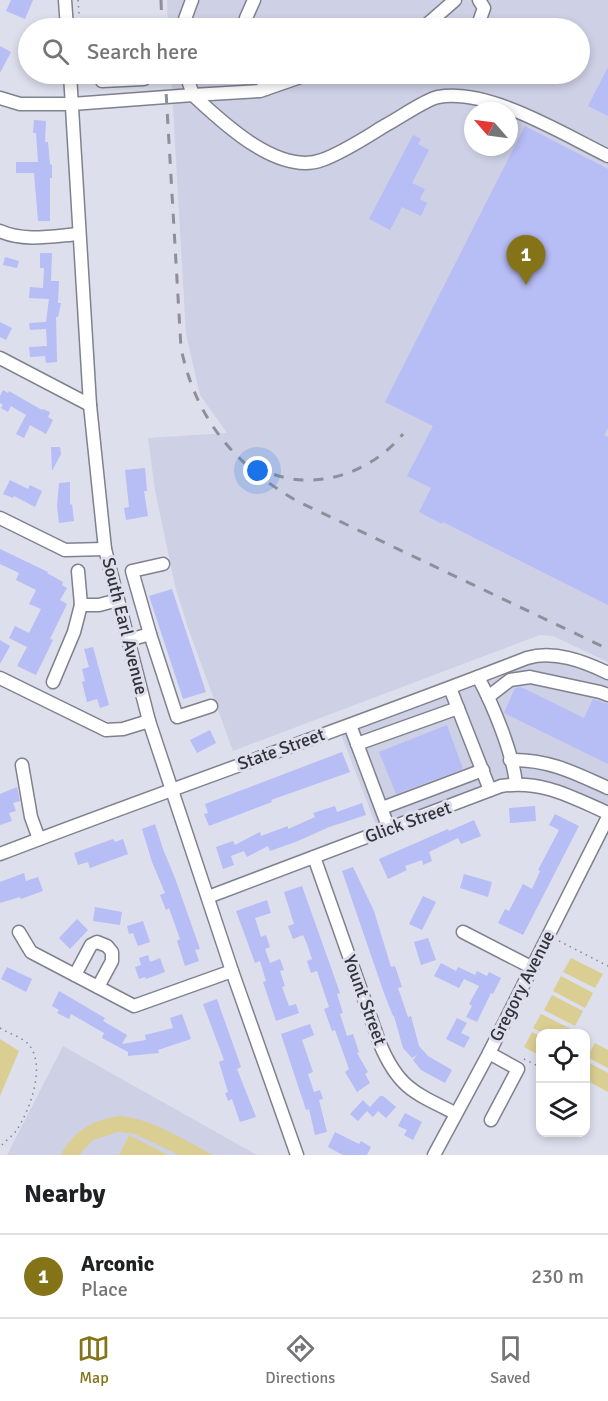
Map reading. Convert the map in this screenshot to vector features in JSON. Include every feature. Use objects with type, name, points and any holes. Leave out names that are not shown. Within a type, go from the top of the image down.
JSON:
[{"type":"street","points":[[65,0],[67,18]]},
{"type":"street","points":[[185,18],[192,0]]},
{"type":"street","points":[[246,18],[254,0]]},
{"type":"street","points":[[434,18],[455,0]]},
{"type":"street","points":[[479,0],[484,8],[481,18]]},
{"type":"street","name":"South Earl Avenue","points":[[71,84],[90,405],[105,549],[149,722],[232,971],[297,1155]]},
{"type":"street","points":[[102,84],[103,102]]},
{"type":"street","points":[[189,84],[193,95],[231,130],[262,150],[291,162],[320,161],[436,97],[469,96],[529,117],[608,156]]},
{"type":"street","points":[[264,84],[266,89]]},
{"type":"street","points":[[0,98],[20,104],[72,104],[266,89],[280,84]]},
{"type":"street","points":[[0,231],[29,238],[79,234]]},
{"type":"street","points":[[0,358],[90,405]]},
{"type":"street","points":[[0,518],[65,550],[105,549]]},
{"type":"street","points":[[163,564],[132,571],[177,717],[211,706]]},
{"type":"street","points":[[53,682],[74,633],[81,604],[78,571]]},
{"type":"street","points":[[81,604],[99,605],[118,600]]},
{"type":"street","points":[[129,640],[150,634]]},
{"type":"street","name":"State Street","points":[[0,854],[540,654],[585,662],[608,673]]},
{"type":"street","points":[[478,677],[488,697],[516,784]]},
{"type":"street","points":[[488,697],[510,680],[530,677],[608,695]]},
{"type":"street","points":[[0,678],[106,730],[123,729],[149,722]]},
{"type":"street","points":[[450,688],[490,790]]},
{"type":"street","points":[[357,744],[459,708]]},
{"type":"street","points":[[350,725],[389,829]]},
{"type":"street","points":[[510,760],[529,759],[552,764],[607,785]]},
{"type":"street","points":[[22,765],[31,817],[39,839]]},
{"type":"street","points":[[381,808],[483,770]]},
{"type":"street","name":"Glick Street","points":[[208,897],[490,790],[516,784],[534,784],[554,789],[608,815]]},
{"type":"street","name":"Gregory Avenue","points":[[434,1155],[489,1053],[608,815]]},
{"type":"street","name":"Yount Street","points":[[314,857],[390,1067],[406,1085],[422,1097],[455,1113]]},
{"type":"street","points":[[20,932],[31,952],[134,1006],[232,971]]},
{"type":"street","points":[[463,932],[531,967]]},
{"type":"street","points":[[75,975],[90,945],[97,942],[107,946],[112,952],[112,961],[98,987]]},
{"type":"street","points":[[489,1053],[518,1069],[491,1120]]},
{"type":"path","points":[[78,0],[79,18]]},
{"type":"path","points":[[559,940],[608,966]]},
{"type":"path","points":[[0,1028],[26,1042],[33,1051],[37,1069],[32,1096],[15,1132],[0,1148]]},
{"type":"shaded area","points":[[167,0],[608,0],[608,662],[553,636],[540,635],[233,751],[175,586],[155,490],[148,438],[227,433],[200,395],[186,334],[172,84],[590,84],[590,18],[168,18]]},
{"type":"shaded area","points":[[539,654],[608,673],[608,813],[516,784],[379,833],[339,729]]},
{"type":"shaded area","points":[[571,958],[603,974],[595,988],[563,972]]},
{"type":"shaded area","points":[[561,976],[593,993],[585,1008],[553,991]]},
{"type":"shaded area","points":[[552,995],[583,1011],[575,1026],[544,1010]]},
{"type":"shaded area","points":[[541,1014],[571,1029],[536,1030],[533,1028]]},
{"type":"shaded area","points":[[532,1032],[536,1034],[536,1054],[524,1047]]},
{"type":"shaded area","points":[[0,1039],[19,1051],[0,1096]]},
{"type":"shaded area","points":[[595,1043],[608,1050],[608,1068],[590,1059],[590,1052]]},
{"type":"shaded area","points":[[63,1046],[257,1155],[7,1155]]},
{"type":"shaded area","points":[[590,1063],[608,1073],[608,1092],[590,1082]]},
{"type":"shaded area","points":[[120,1116],[156,1126],[213,1155],[179,1155],[135,1134],[118,1132],[93,1140],[79,1155],[61,1155],[72,1139],[85,1128],[101,1120]]},
{"type":"shaded area","points":[[129,1135],[168,1155],[119,1155]]},
{"type":"building","points":[[11,0],[33,0],[25,18],[6,11]]},
{"type":"building","points":[[0,46],[11,52],[0,73]]},
{"type":"building","points":[[608,67],[608,116],[588,106]]},
{"type":"building","points":[[34,120],[46,121],[45,142],[48,142],[52,165],[50,221],[38,221],[34,173],[16,173],[16,162],[38,162],[36,133],[33,133]]},
{"type":"building","points":[[525,126],[608,169],[608,428],[604,435],[608,437],[608,605],[419,512],[431,488],[407,476],[433,426],[385,402],[510,156],[518,156],[518,140]]},
{"type":"building","points":[[413,135],[421,139],[418,144],[429,150],[412,183],[425,189],[420,199],[427,203],[421,216],[402,207],[390,230],[369,219]]},
{"type":"building","points":[[40,253],[52,253],[51,281],[59,281],[58,303],[61,303],[58,317],[56,317],[57,362],[46,363],[45,356],[30,357],[29,347],[47,346],[46,329],[30,330],[29,323],[46,322],[49,299],[29,298],[30,287],[43,288],[44,268],[40,268]]},
{"type":"building","points":[[5,257],[19,261],[17,268],[3,265]]},
{"type":"building","points":[[0,322],[12,328],[6,340],[0,337]]},
{"type":"building","points":[[3,390],[50,412],[48,417],[53,420],[46,434],[30,425],[24,438],[16,434],[26,415],[11,406],[8,412],[1,408],[3,405],[0,403],[0,396]]},
{"type":"building","points":[[51,447],[60,447],[61,454],[52,471]]},
{"type":"building","points":[[145,468],[147,491],[144,491],[148,516],[126,520],[124,508],[129,507],[125,470]]},
{"type":"building","points":[[10,480],[28,489],[30,485],[42,491],[35,507],[14,496],[13,498],[3,494]]},
{"type":"building","points":[[70,482],[70,505],[72,504],[74,521],[59,523],[57,506],[59,483]]},
{"type":"building","points":[[0,549],[48,572],[63,582],[62,585],[67,588],[60,600],[67,604],[36,675],[17,666],[27,647],[9,638],[15,626],[29,633],[41,609],[29,604],[36,590],[16,580],[19,573],[0,564]]},
{"type":"building","points":[[172,589],[206,692],[183,699],[149,596]]},
{"type":"building","points":[[0,640],[10,646],[0,664]]},
{"type":"building","points":[[93,647],[109,705],[100,708],[97,699],[87,702],[82,682],[85,681],[82,669],[89,667],[84,649]]},
{"type":"building","points":[[521,687],[584,718],[593,699],[608,704],[608,764],[504,713],[515,688]]},
{"type":"building","points":[[447,725],[463,769],[396,794],[379,752]]},
{"type":"building","points":[[210,730],[216,743],[197,753],[190,740]]},
{"type":"building","points":[[342,752],[350,772],[271,800],[272,802],[209,826],[204,814],[208,813],[205,804]]},
{"type":"building","points":[[17,787],[20,801],[13,803],[16,811],[9,813],[12,821],[0,825],[0,794]]},
{"type":"building","points":[[362,803],[366,815],[270,851],[268,846],[247,857],[244,851],[231,856],[234,865],[223,869],[216,847],[233,841],[235,845],[260,832],[261,836],[288,826],[288,829],[315,817],[313,813],[335,806],[337,812]]},
{"type":"building","points":[[535,806],[536,821],[510,823],[509,808]]},
{"type":"building","points":[[555,814],[579,826],[523,935],[498,923],[505,909],[509,911],[523,884],[532,889],[540,871],[538,870],[559,830],[549,825]]},
{"type":"building","points":[[474,820],[481,836],[461,844],[458,838],[429,852],[432,861],[423,865],[422,860],[405,866],[407,870],[388,879],[379,859]]},
{"type":"building","points":[[155,824],[200,949],[195,950],[199,961],[185,966],[177,941],[180,939],[169,908],[166,910],[160,895],[165,893],[142,829]]},
{"type":"building","points":[[113,839],[115,842],[123,839],[128,854],[90,868],[88,862],[78,865],[74,853]]},
{"type":"building","points":[[353,867],[374,911],[391,967],[395,966],[402,987],[398,988],[408,1017],[411,1016],[419,1046],[428,1056],[452,1070],[445,1083],[421,1070],[413,1060],[417,1055],[412,1058],[403,1048],[394,1016],[342,871]]},
{"type":"building","points":[[24,873],[26,881],[38,877],[43,891],[0,903],[0,882]]},
{"type":"building","points":[[464,874],[492,882],[488,897],[460,888]]},
{"type":"building","points":[[302,886],[340,993],[337,994],[343,1013],[340,1014],[347,1036],[353,1034],[359,1052],[357,1053],[368,1072],[365,1074],[370,1083],[357,1092],[345,1072],[349,1069],[335,1030],[332,1031],[324,1009],[329,1007],[317,971],[311,973],[307,961],[312,959],[307,944],[303,935],[293,939],[288,926],[294,924],[284,892]]},
{"type":"building","points":[[423,896],[436,902],[422,930],[409,924]]},
{"type":"building","points":[[267,900],[271,913],[255,918],[261,937],[266,935],[270,947],[265,949],[270,963],[280,959],[284,970],[280,971],[285,986],[282,987],[289,1006],[296,1004],[299,1013],[276,1021],[263,982],[266,981],[260,961],[255,963],[236,911]]},
{"type":"building","points":[[95,907],[122,912],[120,925],[93,921]]},
{"type":"building","points":[[77,919],[88,930],[70,949],[59,938]]},
{"type":"building","points":[[143,921],[150,942],[138,946],[133,933],[129,934],[127,926]]},
{"type":"building","points":[[428,938],[436,960],[421,965],[414,942]]},
{"type":"building","points":[[148,955],[150,962],[160,958],[165,972],[146,979],[145,977],[139,979],[135,967],[141,965],[139,958]]},
{"type":"building","points":[[441,963],[456,971],[458,967],[475,975],[477,971],[487,976],[489,972],[501,978],[477,1022],[466,1017],[472,1006],[469,1004],[479,986],[464,979],[459,988],[434,976]]},
{"type":"building","points":[[7,967],[32,979],[26,992],[1,979]]},
{"type":"building","points":[[59,991],[105,1018],[103,1021],[127,1035],[122,1044],[146,1040],[145,1035],[173,1028],[170,1018],[182,1014],[191,1039],[158,1050],[159,1053],[128,1056],[128,1052],[102,1038],[104,1033],[71,1014],[69,1019],[57,1013],[59,1010],[52,1006]]},
{"type":"building","points":[[217,999],[241,1067],[237,1069],[256,1117],[240,1122],[232,1099],[228,1101],[225,1093],[228,1092],[219,1062],[224,1060],[203,1004]]},
{"type":"building","points":[[457,1018],[467,1023],[461,1033],[470,1037],[464,1048],[446,1039]]},
{"type":"building","points":[[310,1024],[314,1035],[302,1040],[313,1072],[308,1074],[314,1092],[320,1090],[323,1099],[319,1100],[327,1132],[315,1135],[309,1109],[306,1110],[281,1034]]},
{"type":"building","points":[[380,1096],[396,1107],[386,1118],[378,1111],[373,1117],[367,1111],[358,1121],[350,1114],[363,1100],[370,1107]]},
{"type":"building","points":[[405,1113],[422,1122],[413,1140],[404,1135],[407,1130],[398,1126]]},
{"type":"building","points":[[335,1132],[359,1144],[361,1141],[371,1147],[367,1155],[343,1155],[328,1147]]},
{"type":"railway","points":[[161,0],[162,18]]},
{"type":"railway","points":[[166,84],[181,348],[197,397],[221,438],[255,472],[297,501],[608,649]]},
{"type":"railway","points":[[256,466],[275,475],[294,479],[314,480],[334,477],[354,471],[372,461],[389,449],[403,434]]},
{"type":"place","name":"Arconic","points":[[526,285]]}]
